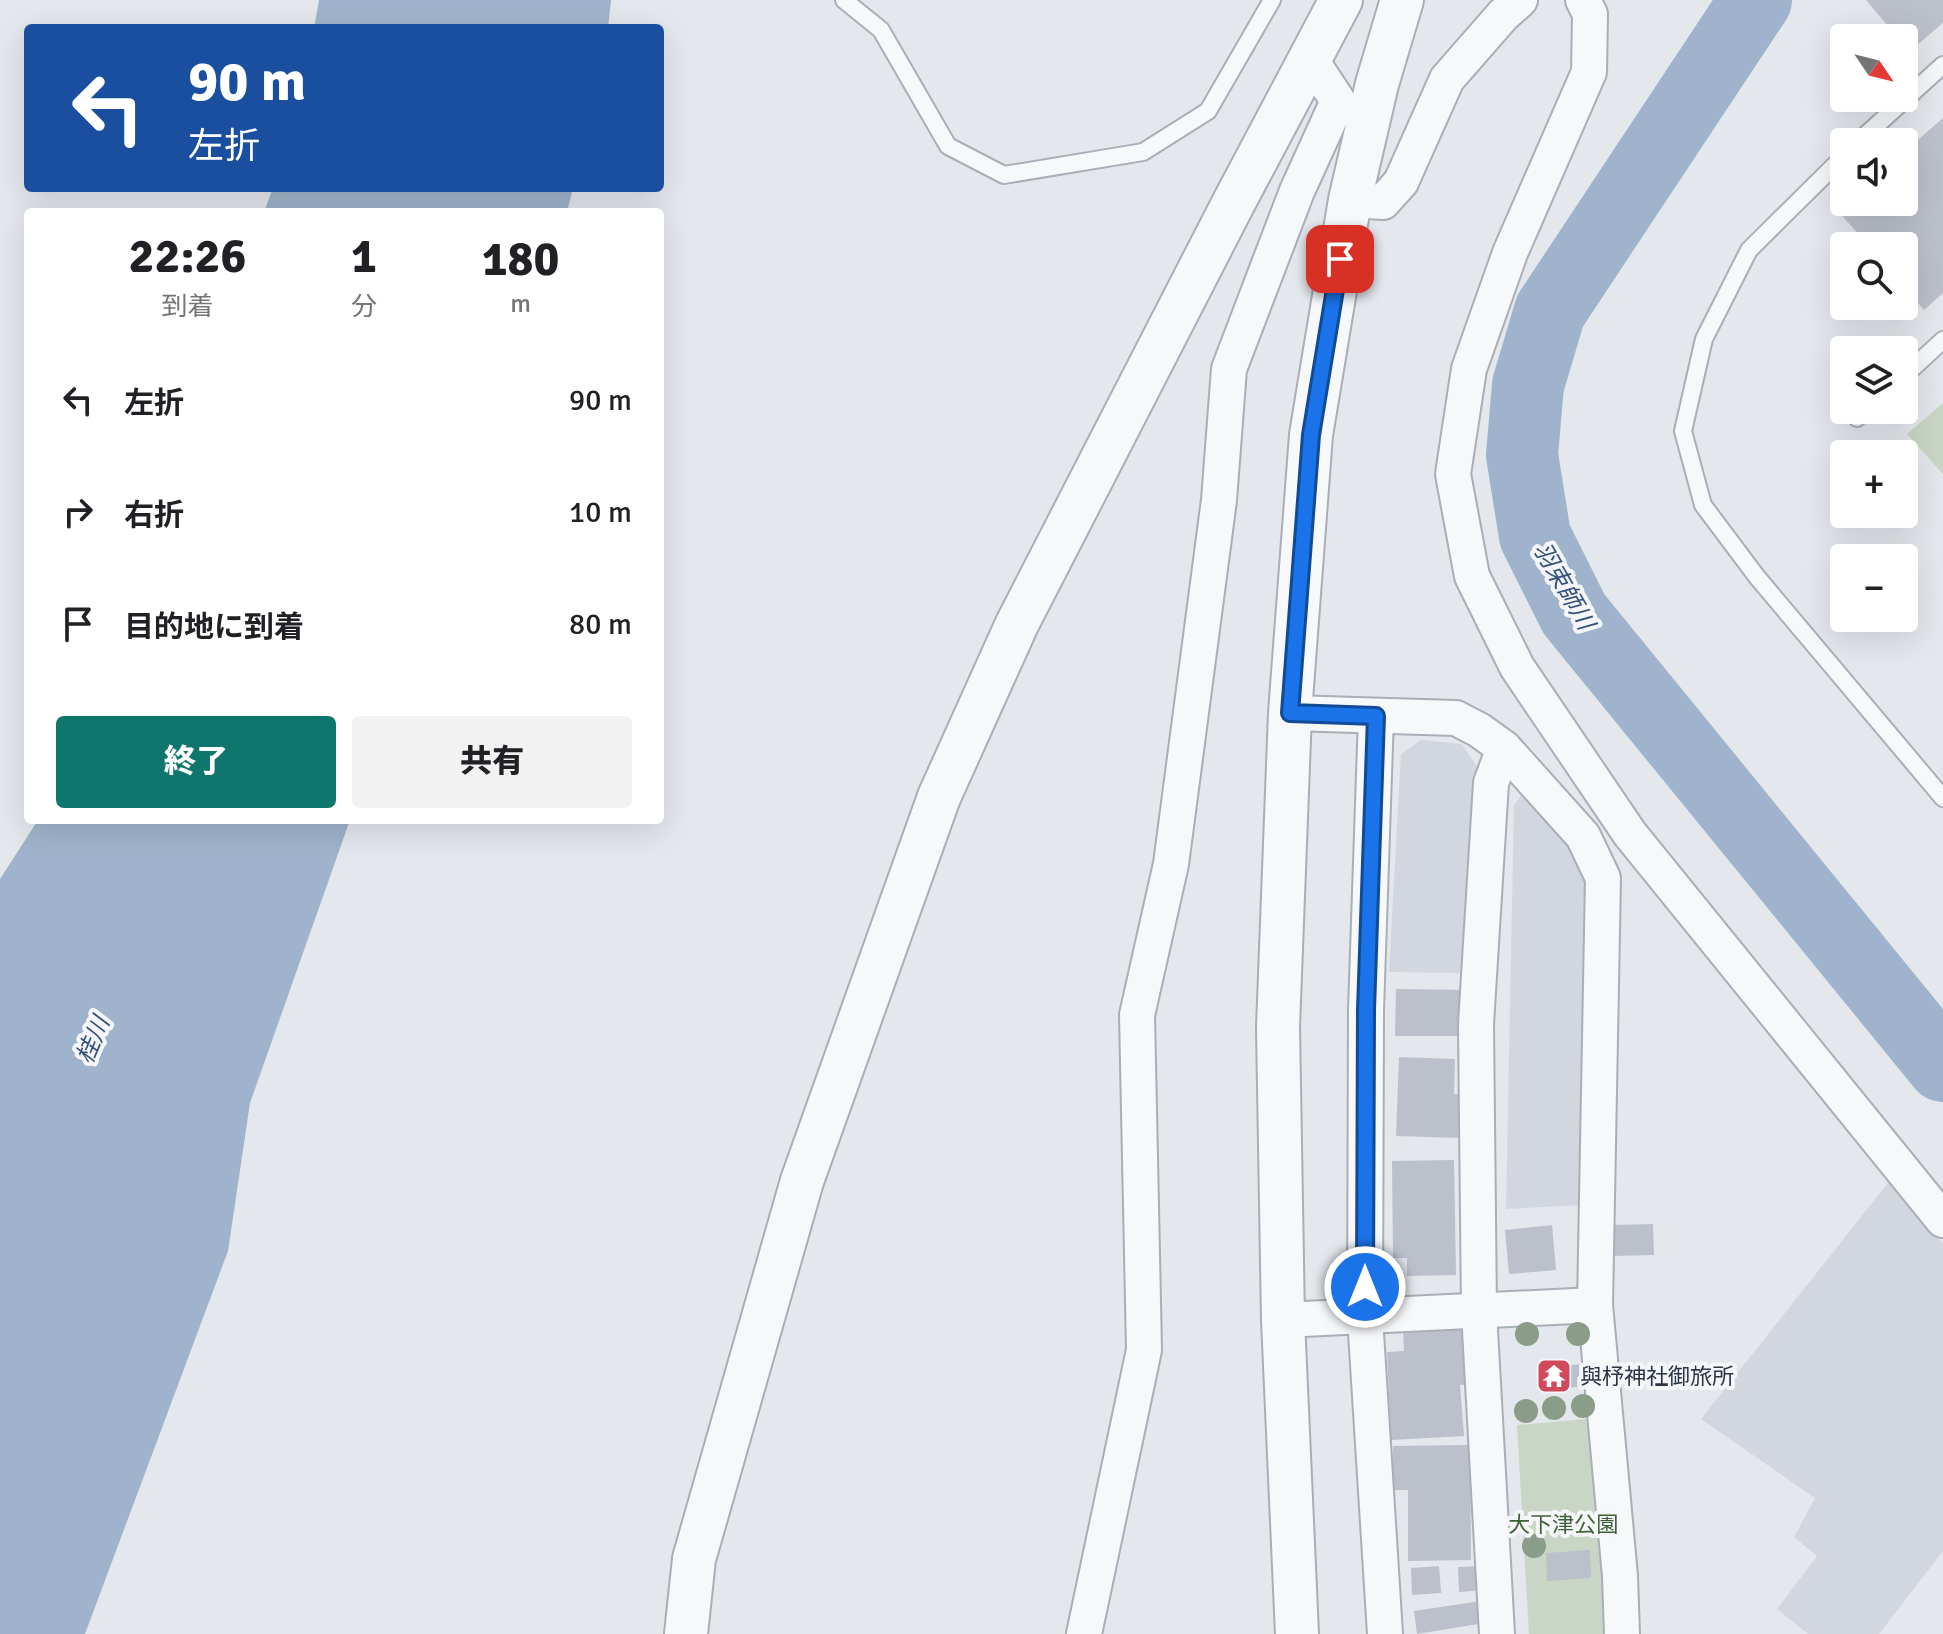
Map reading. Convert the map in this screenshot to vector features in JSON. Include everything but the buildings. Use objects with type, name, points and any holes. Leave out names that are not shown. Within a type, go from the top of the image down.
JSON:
[{"type":"street","points":[[686,1634],[694,1559],[802,1181],[939,797],[1017,624],[1341,0]]},
{"type":"street","points":[[1297,1634],[1283,1320],[1278,1027],[1290,713],[1311,435],[1350,200],[1377,84],[1402,0]]},
{"type":"street","points":[[1350,200],[1383,202],[1401,182],[1447,79],[1520,0]]},
{"type":"street","points":[[1583,0],[1590,14],[1589,72],[1510,253],[1469,369],[1453,474],[1472,576],[1517,667],[1630,834],[1943,1220]]},
{"type":"street","points":[[1084,1634],[1144,1350],[1137,1015],[1171,864],[1219,500],[1229,369],[1297,191],[1338,101],[1309,57]]},
{"type":"street","points":[[1290,713],[1456,718],[1479,730],[1504,748],[1583,836],[1603,878],[1595,1305],[1620,1576],[1622,1634]]},
{"type":"street","points":[[1376,716],[1366,1010],[1365,1317],[1385,1634]]},
{"type":"street","points":[[1497,1634],[1479,1312],[1476,1024],[1491,783],[1504,748]]},
{"type":"street","points":[[1283,1320],[1595,1305]]},
{"type":"lane","points":[[844,0],[881,30],[948,146],[1004,175],[1143,152],[1208,111],[1272,0]]},
{"type":"lane","points":[[1873,128],[1943,65]]},
{"type":"lane","points":[[1830,170],[1749,250],[1704,339],[1683,431],[1703,505],[1757,577],[1943,798]]},
{"type":"lane","points":[[1918,363],[1943,340]]},
{"type":"shaded area","points":[[1421,740],[1462,744],[1478,768],[1466,973],[1389,972],[1401,754]]},
{"type":"shaded area","points":[[1526,789],[1574,850],[1591,898],[1583,1205],[1506,1209],[1514,805]]},
{"type":"shaded area","points":[[1891,1179],[1943,1244],[1943,1551],[1879,1634],[1808,1634],[1777,1609],[1817,1556],[1794,1537],[1815,1498],[1701,1419]]},
{"type":"green space","points":[[1943,403],[1943,474],[1918,446],[1918,440],[1912,440],[1907,434]]},
{"type":"green space","name":"大下津公園","points":[[1597,1418],[1609,1634],[1529,1634],[1517,1425]]},
{"type":"water","points":[[319,0],[611,0],[608,24],[315,24]]},
{"type":"water","points":[[272,192],[572,192],[568,208],[266,208]]},
{"type":"water","name":"桂川","points":[[35,824],[349,824],[250,1103],[228,1251],[85,1634],[0,1634],[0,879]]},
{"type":"waterway","name":"羽束師川","points":[[1756,0],[1550,311],[1528,385],[1522,455],[1535,536],[1574,614],[1943,1066]]},
{"type":"place","name":"與杼神社御旅所","points":[[1554,1376]]},
{"type":"route","points":[[1340,259],[1311,435],[1290,713],[1376,716],[1366,1010],[1365,1287]]}]
